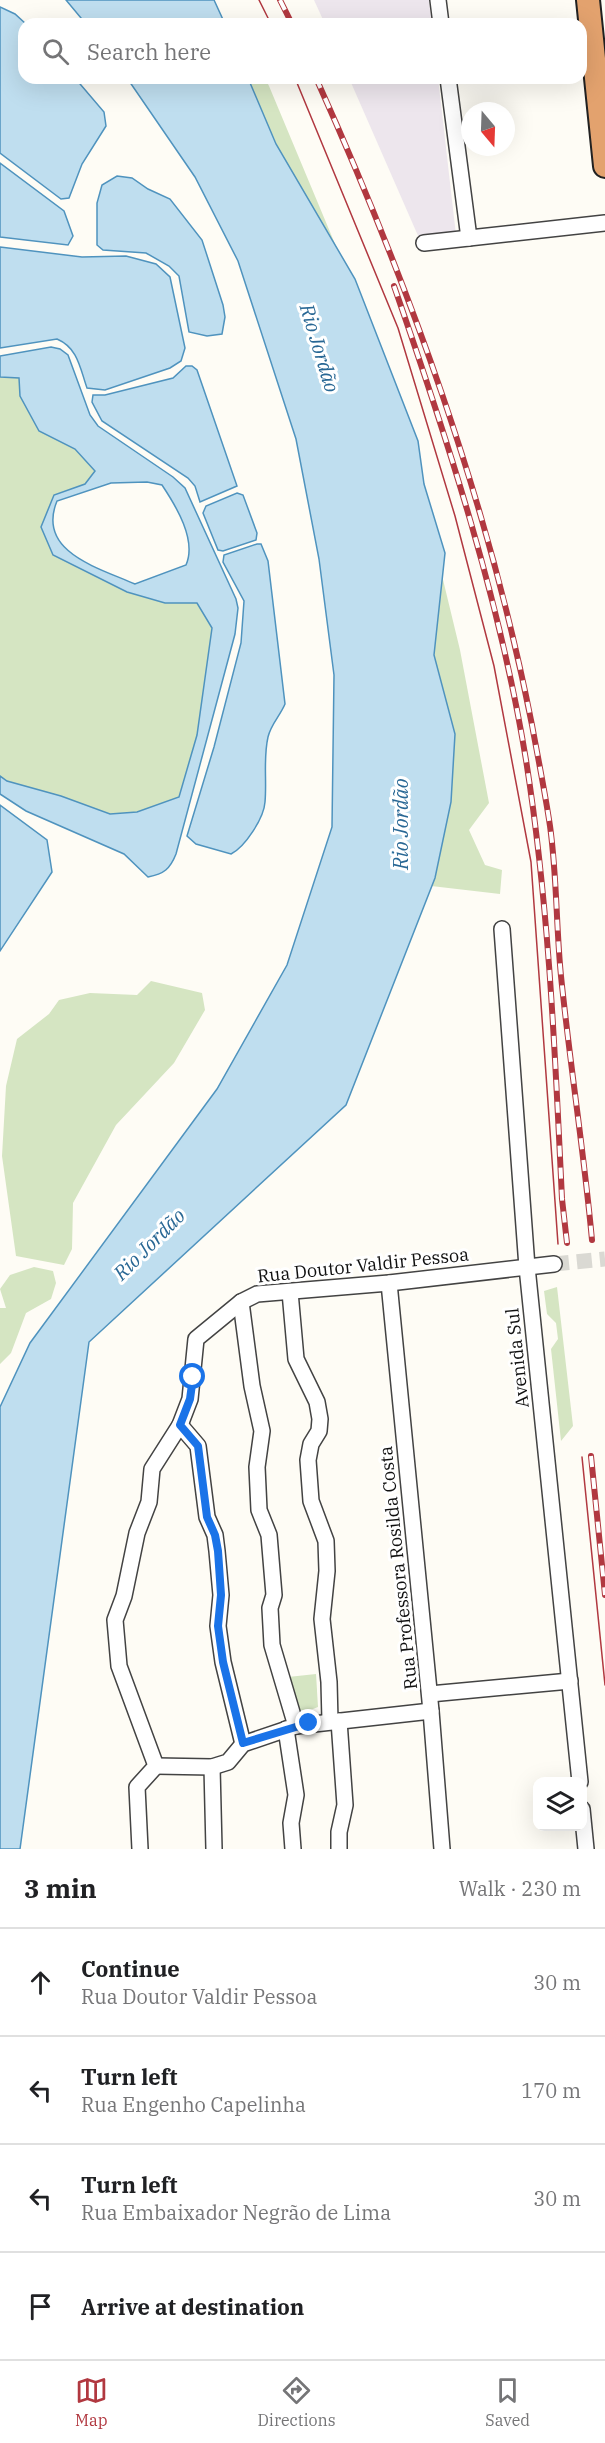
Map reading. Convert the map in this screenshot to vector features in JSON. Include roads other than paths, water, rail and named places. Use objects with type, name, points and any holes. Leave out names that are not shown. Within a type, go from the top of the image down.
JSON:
[{"type":"highway","points":[[588,0],[605,166]]},
{"type":"street","points":[[438,0],[440,18]]},
{"type":"street","points":[[449,84],[470,238]]},
{"type":"street","points":[[424,243],[605,223]]},
{"type":"street","name":"Avenida Sul","points":[[502,929],[527,1267],[580,1777]]},
{"type":"street","name":"Rua Doutor Valdir Pessoa","points":[[156,1766],[122,1676],[115,1628],[137,1533],[151,1496],[152,1469],[180,1425],[190,1399],[196,1339],[241,1302],[257,1294],[389,1283],[554,1264]]},
{"type":"street","name":"Rua Professora Rosilda Costa","points":[[389,1283],[430,1694],[442,1849]]},
{"type":"street","points":[[290,1292],[296,1359],[316,1402],[320,1419],[319,1431],[311,1444],[308,1460],[311,1501],[326,1541],[327,1571],[322,1619],[345,1805],[339,1832],[339,1849]]},
{"type":"street","points":[[241,1302],[252,1386],[262,1431],[257,1467],[259,1510],[269,1535],[274,1595],[270,1608],[272,1646],[291,1727],[296,1795],[291,1823],[293,1849]]},
{"type":"street","points":[[180,1425],[198,1446],[207,1517],[215,1535],[218,1551],[221,1595],[218,1626],[221,1650],[243,1743]]},
{"type":"street","points":[[166,1447],[198,1446]]},
{"type":"street","points":[[430,1694],[570,1681]]},
{"type":"street","points":[[140,1849],[136,1787],[156,1766],[212,1767],[228,1762],[243,1743],[291,1727],[431,1711]]},
{"type":"street","points":[[212,1767],[214,1849]]},
{"type":"street","points":[[584,1831],[586,1849]]},
{"type":"water","points":[[66,0],[214,0],[222,18],[81,18]]},
{"type":"water","points":[[0,7],[19,18],[18,84],[80,84],[104,112],[106,126],[82,164],[69,198],[61,199],[0,153]]},
{"type":"water","name":"Rio Jordão","points":[[131,84],[251,84],[276,144],[355,279],[418,441],[424,484],[445,553],[434,655],[455,734],[451,802],[435,878],[346,1105],[89,1342],[20,1849],[0,1849],[0,1407],[30,1343],[217,1089],[287,965],[332,827],[334,675],[319,559],[296,439],[238,261],[195,177]]},
{"type":"water","points":[[0,163],[64,211],[73,236],[68,245],[0,237]]},
{"type":"water","points":[[117,176],[132,178],[148,189],[170,199],[202,240],[223,305],[225,317],[222,334],[207,336],[189,332],[179,276],[169,266],[146,253],[103,250],[97,245],[97,203],[102,185]]},
{"type":"water","points":[[0,247],[82,257],[126,256],[156,264],[170,277],[185,348],[181,361],[170,368],[105,390],[87,388],[74,353],[57,339],[0,348]]},
{"type":"water","points":[[51,347],[60,349],[68,355],[90,415],[98,426],[173,477],[185,488],[236,599],[238,608],[235,634],[176,854],[166,870],[154,876],[148,877],[124,854],[26,811],[0,794],[0,776],[7,781],[61,796],[110,814],[137,812],[179,797],[197,735],[212,628],[197,603],[165,603],[127,592],[53,555],[41,527],[54,495],[85,484],[95,471],[75,449],[39,431],[20,396],[19,378],[0,377],[0,356]],"holes":[[[147,482],[162,485],[179,513],[187,534],[189,555],[186,565],[135,584],[75,556],[63,545],[55,533],[53,519],[57,501],[111,483]]]},
{"type":"water","points":[[186,366],[192,366],[197,370],[237,486],[200,502],[195,486],[188,478],[102,421],[92,402],[93,395],[105,395],[173,378]]},
{"type":"water","points":[[237,493],[243,495],[257,533],[256,540],[223,551],[218,550],[203,513],[206,506]]},
{"type":"water","points":[[261,544],[268,561],[285,704],[268,737],[264,809],[248,839],[231,854],[196,844],[187,836],[214,747],[241,643],[244,601],[223,562],[224,555]]},
{"type":"water","points":[[0,805],[47,840],[52,872],[0,951]]},
{"type":"tunnel","points":[[554,1264],[605,1259]]},
{"type":"tram line","points":[[259,0],[268,18]]},
{"type":"tram line","points":[[297,84],[398,328],[455,516],[494,666],[531,862],[558,1244]]},
{"type":"tram line","points":[[582,1457],[605,1685]]},
{"type":"railway","points":[[280,0],[289,18]]},
{"type":"railway","points":[[319,84],[383,235],[414,315],[469,476],[514,641],[550,826],[561,976],[592,1240]]},
{"type":"railway","points":[[394,286],[452,461],[487,580],[502,640],[526,760],[546,924],[562,1199],[567,1243]]},
{"type":"railway","points":[[591,1456],[605,1595]]}]
